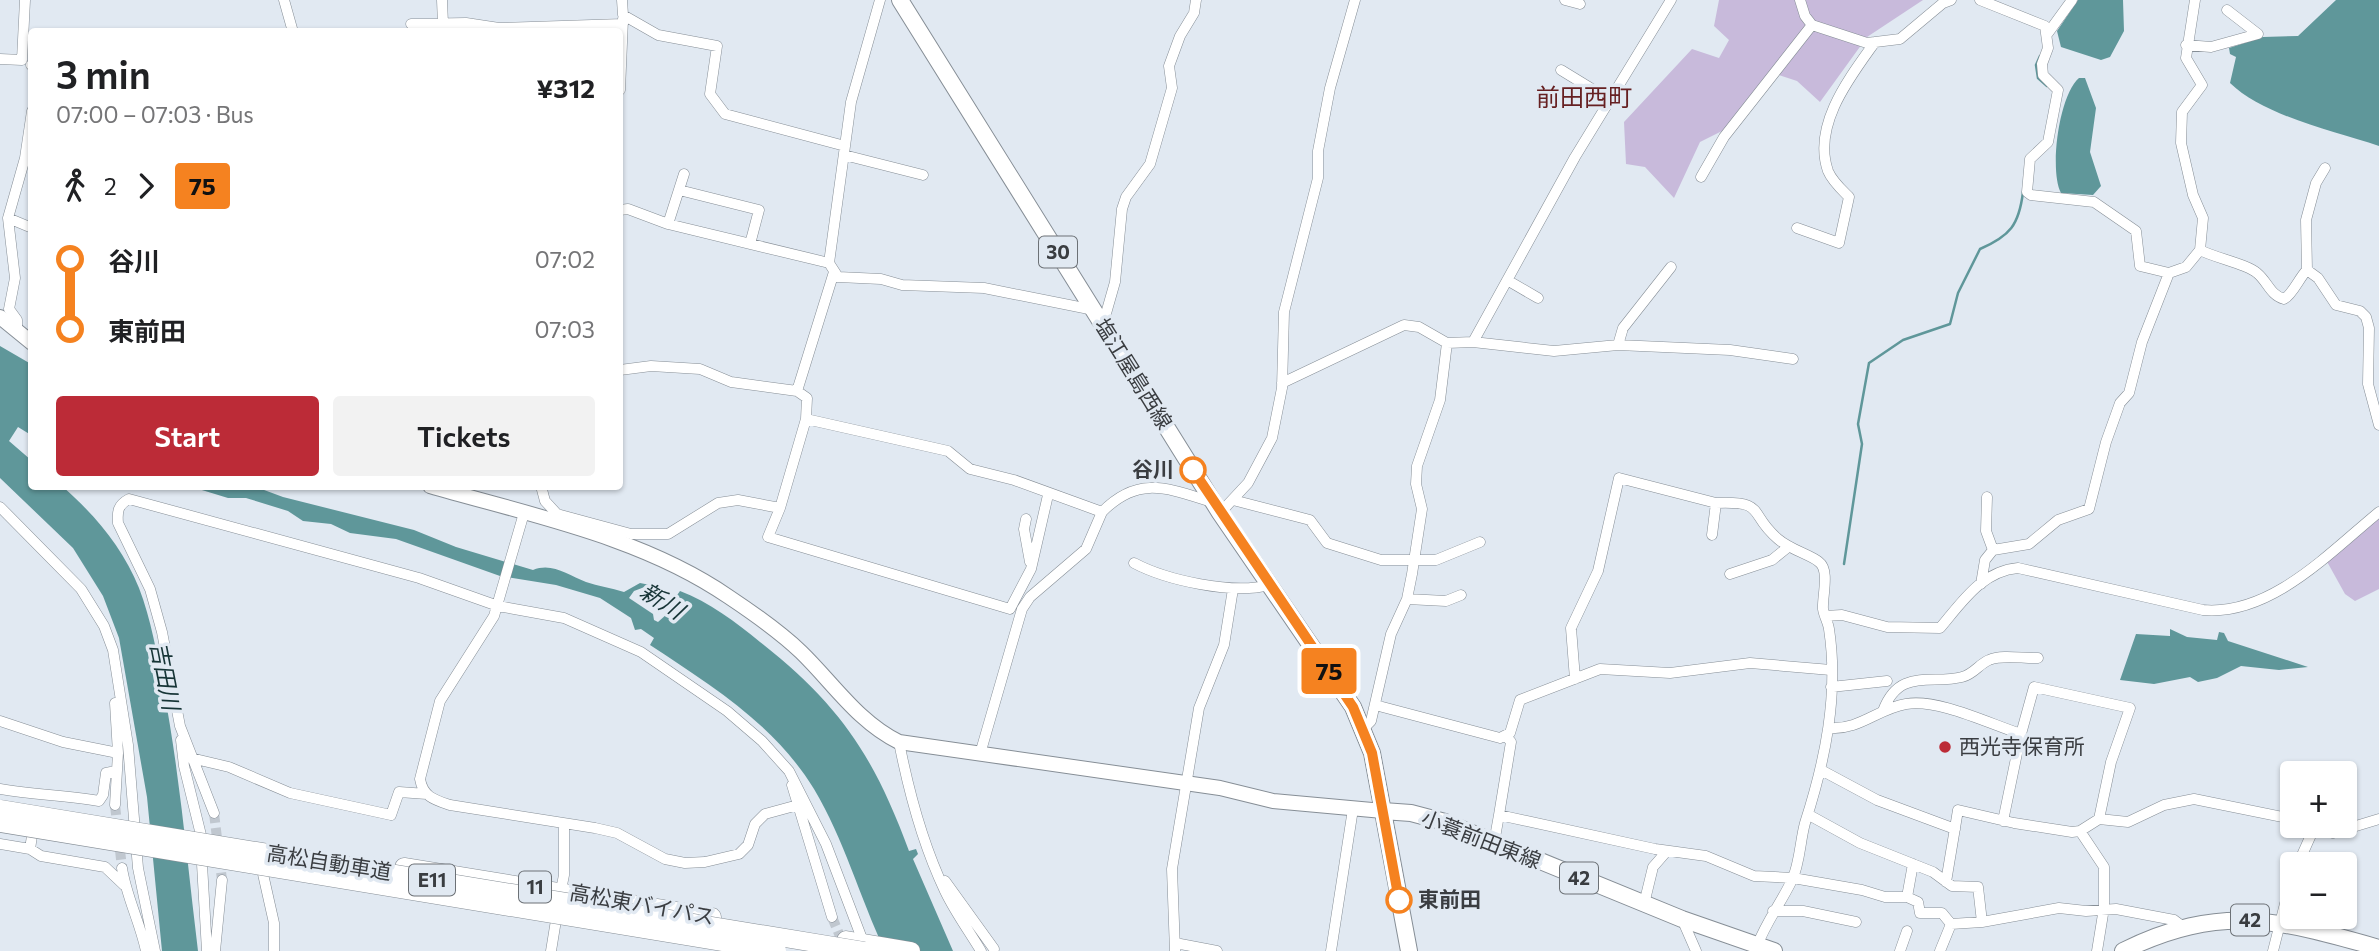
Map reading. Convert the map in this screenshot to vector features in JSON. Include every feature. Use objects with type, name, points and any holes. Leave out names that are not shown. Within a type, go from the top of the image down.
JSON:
[{"type":"highway","name":"高松東バイパス","points":[[0,802],[34,801],[139,825],[561,891],[868,948],[911,951]]},
{"type":"highway","name":"高松自動車道","points":[[0,809],[868,948]]},
{"type":"highway","name":"高松自動車道","points":[[0,823],[777,951]]},
{"type":"highway","name":"高松東バイパス","points":[[0,831],[31,842],[141,854],[727,951]]},
{"type":"main road","name":"塩江屋島西線","points":[[900,0],[1094,310],[1222,505],[1269,585],[1340,687],[1363,729],[1372,753],[1409,951]]},
{"type":"main road","name":"小蓑前田東線","points":[[1383,811],[1430,817],[1763,949]]},
{"type":"main road","name":"42","points":[[2123,951],[2182,926],[2237,919],[2280,923]]},
{"type":"main road","name":"42","points":[[2304,929],[2379,948]]},
{"type":"street","points":[[0,59],[27,63],[25,0]]},
{"type":"street","points":[[284,0],[292,28]]},
{"type":"street","points":[[442,0],[443,24]]},
{"type":"street","points":[[622,0],[623,28]]},
{"type":"street","points":[[797,391],[832,268],[851,102],[880,0]]},
{"type":"street","points":[[1103,324],[1115,282],[1122,209],[1126,197],[1150,164],[1171,88],[1169,66],[1180,36],[1194,13],[1196,0]]},
{"type":"street","points":[[1222,505],[1253,475],[1272,438],[1282,383],[1284,312],[1318,178],[1318,151],[1330,88],[1355,0]]},
{"type":"street","points":[[1565,0],[1580,4]]},
{"type":"street","points":[[1473,342],[1610,100],[1671,0]]},
{"type":"street","points":[[1800,0],[1805,16],[1812,25],[1846,38],[1875,42],[1900,39],[1943,3],[1951,0]]},
{"type":"street","points":[[1980,0],[2045,26],[2048,40]]},
{"type":"street","points":[[2072,0],[2048,40],[2042,64],[2043,75],[2057,90],[2057,100],[2048,142],[2030,159],[2027,192],[2031,195],[2094,202],[2136,231],[2140,266],[2169,273],[2186,267],[2200,250],[2203,218],[2193,195],[2181,143],[2182,112],[2202,85],[2186,58],[2195,0]]},
{"type":"street","points":[[2186,45],[2211,47],[2258,34],[2227,10]]},
{"type":"street","points":[[411,24],[466,23],[499,28],[623,20],[658,35],[717,46],[710,94],[724,114],[923,175]]},
{"type":"street","points":[[1700,177],[1724,137],[1812,25]]},
{"type":"street","points":[[1797,228],[1839,243],[1849,197],[1829,173],[1826,139],[1832,111],[1843,88],[1875,42]]},
{"type":"street","points":[[1561,70],[1610,100]]},
{"type":"street","points":[[17,331],[17,320],[9,309],[15,278],[8,218],[25,159],[28,138]]},
{"type":"street","points":[[2325,168],[2316,183],[2306,220],[2307,270],[2336,305],[2360,311],[2366,317],[2369,328],[2368,384],[2379,425]]},
{"type":"street","points":[[668,224],[684,174]]},
{"type":"street","points":[[679,190],[759,210],[750,244]]},
{"type":"street","points":[[623,210],[832,268],[838,277],[849,280],[984,288],[1094,310]]},
{"type":"street","points":[[8,218],[28,226]]},
{"type":"street","points":[[2200,250],[2220,261],[2251,268],[2277,297],[2284,299],[2307,270]]},
{"type":"street","points":[[1618,345],[1623,327],[1671,267]]},
{"type":"street","points":[[1991,553],[2029,544],[2058,520],[2089,509],[2106,442],[2120,403],[2129,393],[2142,342],[2169,273]]},
{"type":"street","points":[[1507,280],[1538,298]]},
{"type":"street","points":[[0,317],[28,340]]},
{"type":"street","points":[[1282,383],[1404,325],[1419,327],[1447,343],[1473,342],[1555,351],[1618,345],[1730,350],[1793,359]]},
{"type":"street","points":[[1363,729],[1371,721],[1391,634],[1407,599],[1422,509],[1416,484],[1417,466],[1440,400],[1447,343]]},
{"type":"street","points":[[623,370],[651,366],[700,369],[731,382],[797,391],[807,398],[806,419],[780,508],[768,537],[1010,609],[1031,569],[1048,495]]},
{"type":"street","points":[[806,419],[948,451],[970,469],[1014,480],[1048,495],[1102,512]]},
{"type":"street","points":[[1574,673],[1571,628],[1598,571],[1619,478],[1716,503],[1750,505],[1759,513],[1765,528],[1788,547],[1821,565],[1825,616],[1829,629],[1829,728],[1793,878],[1773,911],[1763,949]]},
{"type":"street","points":[[1022,609],[1030,597],[1086,549],[1102,512],[1126,491],[1168,488],[1222,505],[1310,520],[1327,543],[1381,560],[1436,560],[1480,542]]},
{"type":"street","points":[[442,490],[641,552],[687,571],[729,597],[799,649],[870,725],[899,742],[1187,783],[1273,801],[1383,811]]},
{"type":"street","points":[[469,490],[513,503]]},
{"type":"street","points":[[542,490],[545,501],[557,514],[631,534],[668,534],[702,510],[718,503],[738,500],[780,508]]},
{"type":"street","points":[[1980,584],[1991,553],[1986,531],[1987,497]]},
{"type":"street","points":[[197,834],[162,632],[150,589],[118,523],[117,512],[121,503],[129,499],[419,578],[500,603],[564,618],[641,652],[727,710],[762,741],[789,771],[826,844],[868,948]]},
{"type":"street","points":[[1712,535],[1716,503]]},
{"type":"street","points":[[0,507],[66,573],[91,603],[113,650],[155,951]]},
{"type":"street","points":[[1825,616],[1842,615],[1887,626],[1940,628],[1980,584],[1994,573],[2018,568],[2203,610],[2234,610],[2292,582],[2378,515]]},
{"type":"street","points":[[523,517],[500,603],[486,632],[449,681],[440,701],[420,779],[422,790],[450,805],[617,833],[665,859],[705,862],[739,854],[748,845],[755,824],[765,814],[798,805]]},
{"type":"street","points":[[987,755],[1022,609],[1033,578],[1024,529],[1026,519]]},
{"type":"street","points":[[1730,574],[1772,560],[1788,547]]},
{"type":"street","points":[[1133,563],[1152,573],[1233,589],[1254,589],[1269,585]]},
{"type":"street","points":[[1217,951],[1175,947],[1171,879],[1199,708],[1224,645],[1233,589]]},
{"type":"street","points":[[1407,599],[1446,601],[1461,595]]},
{"type":"street","points":[[1883,711],[1894,692],[1913,681],[1927,677],[1960,677],[1998,657],[2039,658]]},
{"type":"street","points":[[1375,705],[1500,738],[1510,733],[1520,700],[1574,673],[1600,669],[1670,673],[1750,663],[1831,670]]},
{"type":"street","points":[[1831,687],[1887,681]]},
{"type":"street","points":[[2003,821],[2034,687],[2130,708],[2111,762],[2099,819]]},
{"type":"street","points":[[115,805],[118,753],[115,701],[119,693]]},
{"type":"street","points":[[1829,728],[1852,727],[1883,711],[1909,703],[1925,703],[2021,734]]},
{"type":"street","points":[[0,721],[77,746],[118,753]]},
{"type":"street","points":[[180,726],[214,813]]},
{"type":"street","points":[[1494,843],[1511,742],[1506,736]]},
{"type":"street","points":[[899,742],[910,796],[934,866],[946,893],[981,951]]},
{"type":"street","points":[[191,758],[229,767],[290,793],[391,815],[399,792],[427,794]]},
{"type":"street","points":[[1821,770],[1877,800],[1955,829]]},
{"type":"street","points":[[0,789],[34,801],[51,792],[99,801],[103,795],[106,773],[116,771]]},
{"type":"street","points":[[789,771],[832,917]]},
{"type":"street","points":[[1946,882],[1958,810],[2003,821],[2080,831],[2099,819],[2128,822],[2164,805],[2194,799],[2280,817]]},
{"type":"street","points":[[1331,951],[1353,809]]},
{"type":"street","points":[[1499,815],[1667,851],[1706,856],[1754,876],[1793,878],[1862,890],[1885,897],[1908,897],[1918,902],[1920,913],[1942,913],[1951,924]]},
{"type":"street","points":[[1809,815],[1860,843],[1913,864],[1952,886],[1978,887],[1982,922]]},
{"type":"street","points":[[2357,826],[2379,819]]},
{"type":"street","points":[[551,951],[564,875],[564,825]]},
{"type":"street","points":[[2080,831],[2104,867],[2104,908],[2097,951]]},
{"type":"street","points":[[0,844],[31,842],[41,856],[105,867],[124,885]]},
{"type":"street","points":[[1644,904],[1653,867],[1667,851]]},
{"type":"street","points":[[198,863],[207,951]]},
{"type":"street","points":[[1908,897],[1913,864]]},
{"type":"street","points":[[934,866],[994,949]]},
{"type":"street","points":[[122,867],[124,885],[141,927],[146,951]]},
{"type":"street","points":[[262,874],[274,923],[274,951]]},
{"type":"street","points":[[215,951],[222,880]]},
{"type":"street","points":[[1951,924],[1982,922],[2059,908],[2086,911],[2104,908],[2174,920],[2182,926]]},
{"type":"street","points":[[1773,911],[1803,911],[1856,922]]},
{"type":"street","points":[[1682,919],[1696,951]]},
{"type":"street","points":[[2273,951],[2280,923]]},
{"type":"street","points":[[1940,951],[1951,924]]},
{"type":"street","points":[[1900,951],[1907,931]]},
{"type":"shaded area","points":[[1719,0],[1923,0],[1867,37],[1820,102],[1797,81],[1770,72],[1726,129],[1700,142],[1674,198],[1645,167],[1626,164],[1624,122],[1692,49],[1719,58],[1729,40],[1714,26]]},
{"type":"shaded area","points":[[2379,515],[2379,589],[2355,601],[2345,594],[2325,558]]},
{"type":"water","points":[[2078,0],[2123,0],[2124,31],[2110,57],[2101,60],[2061,47],[2057,31]]},
{"type":"water","points":[[2336,0],[2379,0],[2379,146],[2261,105],[2230,83],[2236,57],[2230,54],[2229,48],[2263,37],[2298,36]]},
{"type":"water","points":[[2079,78],[2085,78],[2096,108],[2090,152],[2101,186],[2093,195],[2061,193],[2056,168],[2061,116],[2072,87]]},
{"type":"water","points":[[0,346],[28,362],[28,433],[18,427],[9,441],[28,457],[28,490],[66,490],[86,509],[125,559],[143,600],[156,649],[169,719],[198,951],[162,951],[147,797],[119,638],[103,596],[73,548],[0,478]]},
{"type":"water","points":[[202,490],[264,490],[414,530],[456,547],[533,570],[553,568],[586,582],[624,592],[640,583],[650,585],[634,591],[629,598],[653,614],[654,620],[658,622],[676,606],[675,598],[680,591],[712,607],[788,665],[833,711],[851,734],[882,787],[909,851],[916,849],[918,854],[913,859],[953,951],[885,951],[825,808],[798,766],[761,726],[740,708],[650,645],[654,638],[641,629],[635,630],[631,618],[600,598],[556,585],[500,576],[396,539],[350,533],[331,524],[303,521],[288,511],[246,498],[228,498]]},
{"type":"water","points":[[2170,629],[2187,637],[2217,640],[2219,632],[2224,633],[2228,641],[2308,667],[2279,670],[2241,666],[2217,678],[2198,682],[2190,677],[2154,684],[2120,680],[2136,634],[2170,636]]},
{"type":"waterway","points":[[2040,56],[2036,65],[2038,78],[2047,86]]},
{"type":"waterway","points":[[1844,564],[1862,444],[1858,424],[1869,363],[1903,340],[1950,324],[1958,293],[1980,249],[1999,239],[2011,228],[2019,213],[2023,192]]},
{"type":"tunnel","points":[[115,805],[122,868]]},
{"type":"tunnel","points":[[214,813],[222,880]]},
{"type":"tunnel","points":[[832,917],[844,946]]},
{"type":"bus line","name":"75","points":[[1193,470],[1340,687],[1366,734],[1377,776],[1399,900]]},
{"type":"place","name":"谷川","points":[[1193,470]]},
{"type":"place","name":"西光寺保育所","points":[[1945,747]]},
{"type":"place","name":"東前田","points":[[1399,900]]},
{"type":"district","name":"前田西町","points":[[1584,98]]},
{"type":"water label","name":"新川","points":[[662,601]]},
{"type":"water label","name":"吉田川","points":[[165,676]]}]
